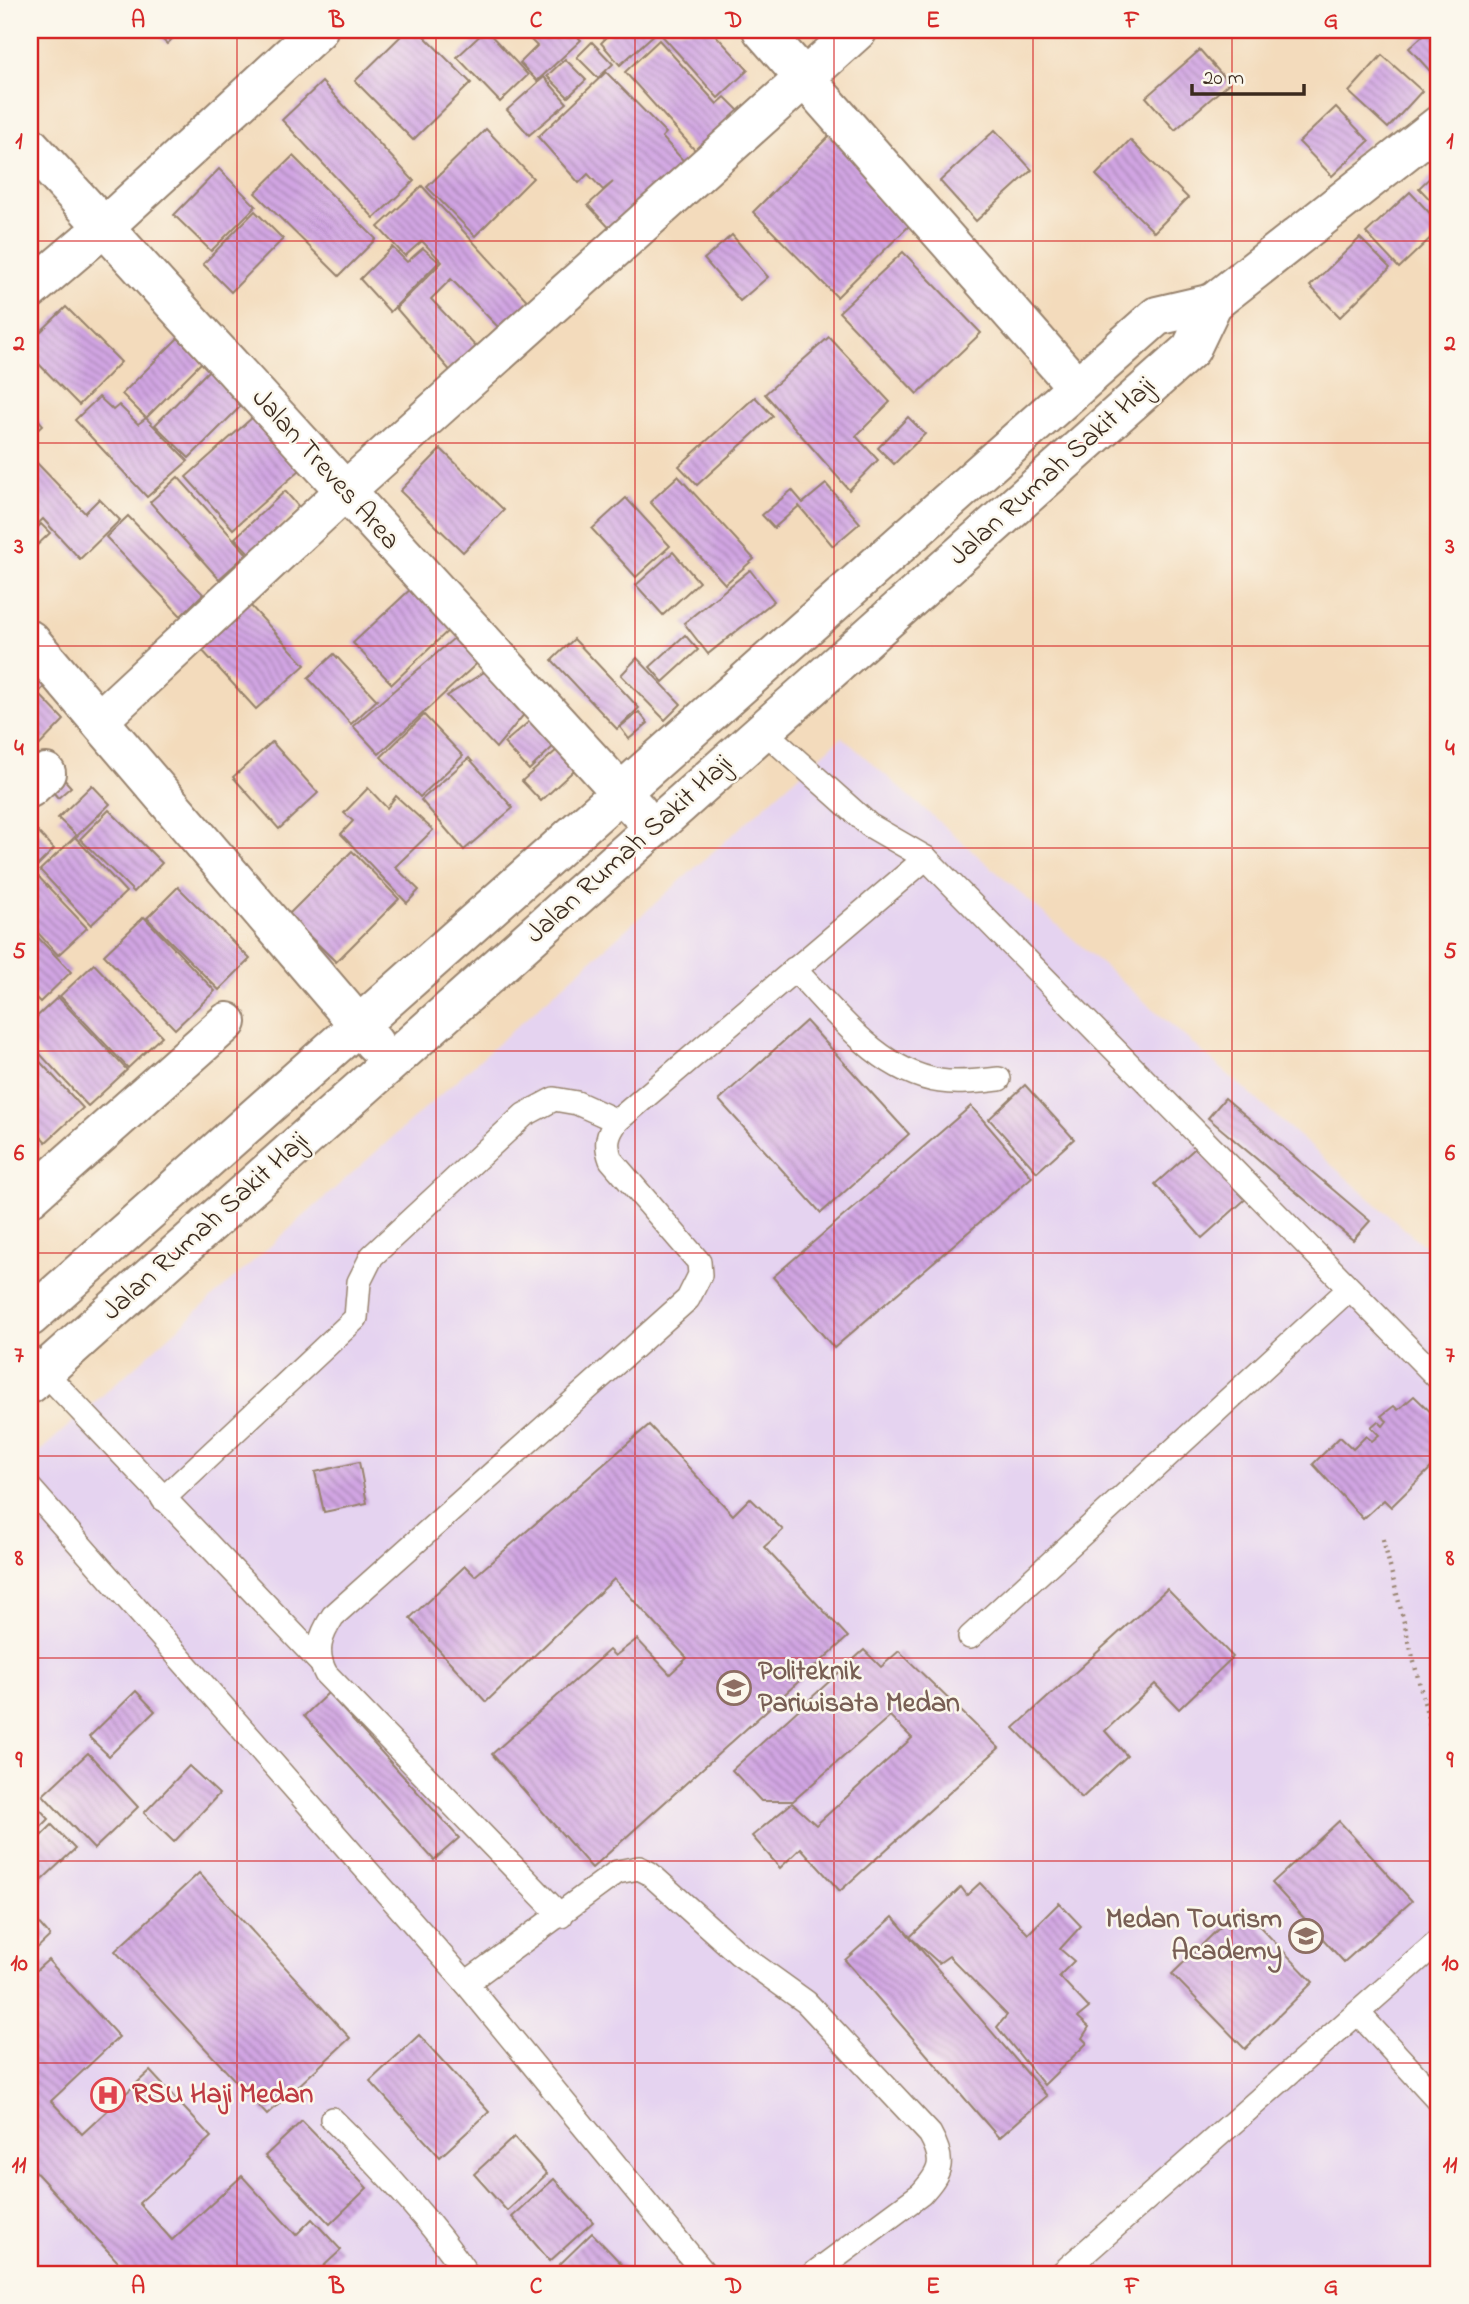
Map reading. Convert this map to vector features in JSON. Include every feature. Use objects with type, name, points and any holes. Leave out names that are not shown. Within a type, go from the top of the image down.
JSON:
[{"type":"street","points":[[30,290],[104,227],[318,30]]},
{"type":"street","points":[[762,30],[805,75],[1077,387]]},
{"type":"street","points":[[99,720],[344,492],[858,30]]},
{"type":"street","name":"Jalan Rumah Sakit Haji","points":[[30,1317],[1157,316],[1213,303],[1439,125]]},
{"type":"street","name":"Jalan Treves Area","points":[[30,146],[654,830]]},
{"type":"street","name":"Jalan Rumah Sakit Haji","points":[[34,1371],[654,830],[1191,349],[1213,303]]},
{"type":"street","points":[[30,640],[360,1024],[390,1063]]},
{"type":"street","points":[[732,693],[764,731]]},
{"type":"street","points":[[30,1197],[227,1022]]},
{"type":"lane","points":[[764,731],[869,825],[926,858],[1439,1379]]},
{"type":"lane","points":[[319,1661],[318,1647],[333,1616],[696,1288],[700,1275],[694,1252],[611,1160],[607,1149],[608,1134],[617,1121],[926,858]]},
{"type":"lane","points":[[794,969],[873,1050],[896,1065],[942,1082],[999,1079]]},
{"type":"lane","points":[[163,1499],[356,1318],[359,1282],[372,1256],[524,1115],[554,1099],[577,1103],[617,1121]]},
{"type":"lane","points":[[970,1637],[1349,1289]]},
{"type":"lane","points":[[34,1371],[163,1499],[319,1661],[326,1674],[561,1916]]},
{"type":"lane","points":[[30,1488],[466,1983],[705,2274]]},
{"type":"lane","points":[[466,1983],[561,1916],[617,1872],[639,1868],[649,1873],[739,1954],[806,2002],[930,2134],[939,2151],[940,2165],[934,2180],[921,2194],[813,2274]]},
{"type":"lane","points":[[1061,2274],[1439,1941]]},
{"type":"lane","points":[[1359,2014],[1439,2101]]},
{"type":"lane","points":[[332,2119],[373,2160],[450,2249],[467,2274]]},
{"type":"path","points":[[1383,1539],[1439,1761]]},
{"type":"shaded area","name":"Politeknik Pariwisata Medan","points":[[842,737],[1439,1259],[1439,2274],[30,2274],[30,1460]]},
{"type":"building","points":[[153,30],[181,30],[167,44]]},
{"type":"building","points":[[407,30],[418,30],[471,83],[413,140],[355,81]]},
{"type":"building","points":[[486,30],[528,75],[500,102],[457,57]]},
{"type":"building","points":[[521,30],[571,30],[581,40],[537,81],[520,63],[537,46]]},
{"type":"building","points":[[614,30],[711,30],[748,70],[718,98],[658,31],[620,65],[601,43]]},
{"type":"building","points":[[1429,30],[1439,30],[1439,81],[1409,48]]},
{"type":"building","points":[[659,40],[717,104],[725,97],[744,116],[701,157],[625,72]]},
{"type":"building","points":[[592,42],[613,64],[598,78],[577,57]]},
{"type":"building","points":[[1200,50],[1229,83],[1175,130],[1146,97]]},
{"type":"building","points":[[1382,55],[1422,91],[1388,128],[1349,92]]},
{"type":"building","points":[[565,59],[586,80],[568,97],[547,76]]},
{"type":"building","points":[[606,72],[666,133],[662,137],[690,168],[617,236],[588,205],[613,182],[603,190],[588,174],[579,183],[538,137]]},
{"type":"building","points":[[544,77],[567,103],[529,135],[507,110]]},
{"type":"building","points":[[322,82],[414,181],[374,218],[282,120]]},
{"type":"building","points":[[1336,107],[1369,141],[1332,176],[1299,142]]},
{"type":"building","points":[[486,129],[533,178],[475,236],[427,187]]},
{"type":"building","points":[[995,130],[1032,170],[976,221],[940,181]]},
{"type":"building","points":[[830,135],[914,221],[837,297],[753,212]]},
{"type":"building","points":[[1130,140],[1188,198],[1154,232],[1096,175]]},
{"type":"building","points":[[293,156],[376,239],[339,276],[255,193]]},
{"type":"building","points":[[219,169],[256,206],[211,251],[174,215]]},
{"type":"building","points":[[1439,169],[1439,209],[1419,188]]},
{"type":"building","points":[[422,186],[533,307],[504,333],[451,279],[431,299],[480,351],[453,374],[396,308],[442,262],[422,241],[405,256],[378,227]]},
{"type":"building","points":[[1410,192],[1439,223],[1439,230],[1399,268],[1366,233]]},
{"type":"building","points":[[255,211],[283,239],[231,292],[203,264]]},
{"type":"building","points":[[732,235],[768,277],[740,301],[704,259]]},
{"type":"building","points":[[1360,238],[1390,268],[1340,317],[1310,286]]},
{"type":"building","points":[[392,247],[407,262],[423,248],[439,262],[390,312],[360,279]]},
{"type":"building","points":[[903,252],[981,333],[917,394],[839,312]]},
{"type":"building","points":[[66,307],[121,362],[79,405],[30,355],[30,342]]},
{"type":"building","points":[[829,337],[890,402],[856,436],[878,460],[849,490],[765,394]]},
{"type":"building","points":[[178,338],[202,362],[146,418],[122,394]]},
{"type":"building","points":[[211,368],[245,402],[189,458],[155,425]]},
{"type":"building","points":[[99,397],[113,410],[119,405],[138,424],[146,418],[188,461],[147,497],[75,420]]},
{"type":"building","points":[[755,397],[773,416],[697,485],[679,466]]},
{"type":"building","points":[[30,410],[43,425],[30,437]]},
{"type":"building","points":[[253,417],[300,470],[233,529],[186,477]]},
{"type":"building","points":[[908,417],[925,434],[894,464],[878,448]]},
{"type":"building","points":[[441,449],[504,510],[463,552],[400,491]]},
{"type":"building","points":[[37,463],[85,513],[99,499],[120,520],[80,559],[43,519],[30,531],[30,470]]},
{"type":"building","points":[[678,476],[754,559],[725,584],[650,502]]},
{"type":"building","points":[[178,477],[247,554],[219,579],[150,502]]},
{"type":"building","points":[[826,484],[860,523],[833,546],[799,506],[774,528],[762,515],[792,490],[803,503]]},
{"type":"building","points":[[285,491],[299,507],[250,554],[235,538]]},
{"type":"building","points":[[626,498],[670,546],[636,577],[592,529]]},
{"type":"building","points":[[128,516],[203,594],[181,616],[106,537]]},
{"type":"building","points":[[41,524],[50,533],[30,552],[30,535]]},
{"type":"building","points":[[673,552],[699,582],[663,615],[636,585]]},
{"type":"building","points":[[750,570],[774,601],[708,654],[684,623]]},
{"type":"building","points":[[414,586],[452,627],[392,684],[353,643]]},
{"type":"building","points":[[238,592],[305,665],[256,709],[190,637]]},
{"type":"building","points":[[461,632],[486,655],[379,754],[353,726]]},
{"type":"building","points":[[685,635],[698,650],[663,682],[650,667]]},
{"type":"building","points":[[574,639],[639,708],[617,729],[552,660]]},
{"type":"building","points":[[334,654],[377,700],[351,724],[308,678]]},
{"type":"building","points":[[637,658],[681,704],[665,720],[621,675]]},
{"type":"building","points":[[30,664],[48,683],[30,701]]},
{"type":"building","points":[[492,667],[531,706],[496,748],[447,696]]},
{"type":"building","points":[[41,696],[64,720],[31,754],[30,708]]},
{"type":"building","points":[[639,712],[648,723],[629,739],[620,727]]},
{"type":"building","points":[[538,714],[560,740],[529,770],[504,743]]},
{"type":"building","points":[[424,715],[463,756],[420,797],[381,757]]},
{"type":"building","points":[[567,741],[584,761],[541,801],[522,781]]},
{"type":"building","points":[[272,742],[318,793],[279,829],[233,777]]},
{"type":"building","points":[[469,758],[513,808],[464,850],[421,800]]},
{"type":"building","points":[[61,776],[71,787],[58,798],[49,787]]},
{"type":"building","points":[[92,785],[110,804],[77,836],[58,818]]},
{"type":"building","points":[[368,788],[387,808],[396,796],[433,830],[395,867],[419,890],[407,903],[341,834],[353,821],[344,813]]},
{"type":"building","points":[[109,810],[162,863],[134,892],[80,839]]},
{"type":"building","points":[[35,829],[54,849],[30,873],[30,834]]},
{"type":"building","points":[[75,837],[126,892],[91,925],[40,870]]},
{"type":"building","points":[[352,851],[399,899],[336,962],[288,915]]},
{"type":"building","points":[[34,872],[87,928],[58,955],[30,924],[30,876]]},
{"type":"building","points":[[178,887],[250,959],[219,990],[147,918]]},
{"type":"building","points":[[144,917],[215,991],[175,1029],[104,955]]},
{"type":"building","points":[[30,929],[71,972],[40,1002],[30,992]]},
{"type":"building","points":[[94,964],[162,1036],[128,1068],[60,996]]},
{"type":"building","points":[[58,997],[127,1070],[88,1106],[30,1043],[30,1023]]},
{"type":"building","points":[[806,1021],[909,1134],[821,1213],[719,1100]]},
{"type":"building","points":[[30,1051],[83,1108],[46,1142],[30,1125]]},
{"type":"building","points":[[1025,1085],[1074,1139],[1037,1172],[989,1119]]},
{"type":"building","points":[[1225,1098],[1370,1221],[1353,1240],[1208,1118]]},
{"type":"building","points":[[971,1106],[1032,1177],[834,1348],[773,1277]]},
{"type":"building","points":[[30,1134],[40,1145],[30,1155]]},
{"type":"building","points":[[1201,1143],[1248,1197],[1202,1238],[1155,1184]]},
{"type":"building","points":[[1414,1396],[1439,1420],[1439,1460],[1391,1507],[1384,1500],[1363,1519],[1313,1464],[1340,1437],[1353,1449],[1366,1436],[1372,1441],[1379,1435],[1371,1427],[1378,1421],[1383,1426],[1387,1421],[1381,1416],[1394,1406],[1398,1410]]},
{"type":"building","points":[[649,1425],[733,1515],[750,1498],[783,1530],[764,1547],[848,1637],[592,1868],[492,1754],[609,1650],[615,1656],[637,1639],[670,1674],[687,1658],[614,1579],[486,1702],[410,1618],[465,1566],[475,1576]]},
{"type":"building","points":[[359,1462],[367,1503],[324,1512],[315,1472]]},
{"type":"building","points":[[1167,1589],[1233,1657],[1179,1709],[1155,1684],[1105,1731],[1127,1756],[1082,1798],[1014,1728]]},
{"type":"building","points":[[864,1650],[881,1667],[899,1651],[999,1748],[840,1891],[801,1848],[780,1868],[752,1836],[792,1803],[816,1825],[912,1738],[890,1716],[793,1801],[761,1801],[732,1770]]},
{"type":"building","points":[[136,1691],[155,1711],[109,1756],[89,1737]]},
{"type":"building","points":[[328,1693],[459,1838],[434,1860],[304,1716]]},
{"type":"building","points":[[88,1753],[138,1807],[94,1849],[43,1795]]},
{"type":"building","points":[[189,1766],[219,1794],[174,1842],[144,1813]]},
{"type":"building","points":[[30,1799],[49,1819],[30,1838]]},
{"type":"building","points":[[1339,1821],[1412,1901],[1344,1962],[1272,1883]]},
{"type":"building","points":[[52,1825],[75,1849],[31,1890],[30,1847]]},
{"type":"building","points":[[199,1873],[350,2038],[267,2115],[115,1951]]},
{"type":"building","points":[[980,1883],[1028,1934],[1059,1903],[1081,1926],[1060,1949],[1074,1961],[1059,1976],[1089,2008],[1078,2017],[1089,2027],[1082,2038],[1087,2043],[1044,2085],[997,2027],[1007,2015],[949,1956],[939,1963],[910,1937],[961,1887],[967,1895]]},
{"type":"building","points":[[1241,1907],[1313,1982],[1245,2049],[1172,1974]]},
{"type":"building","points":[[30,1913],[50,1936],[30,1955]]},
{"type":"building","points":[[893,1917],[1047,2096],[999,2138],[845,1960]]},
{"type":"building","name":"RSU Haji Medan","points":[[48,1960],[119,2037],[51,2101],[82,2134],[150,2071],[211,2137],[139,2203],[172,2240],[242,2176],[296,2235],[312,2219],[341,2250],[315,2274],[129,2274],[30,2166],[30,1976]]},
{"type":"building","points":[[419,2035],[489,2112],[440,2157],[370,2081]]},
{"type":"building","points":[[302,2121],[367,2188],[330,2224],[265,2156]]},
{"type":"building","points":[[514,2137],[547,2174],[507,2211],[474,2174]]},
{"type":"building","points":[[554,2179],[593,2222],[550,2261],[512,2217]]},
{"type":"building","points":[[592,2233],[631,2274],[565,2274],[558,2266]]},
{"type":"place","name":"Politeknik Pariwisata Medan","points":[[734,1688]]},
{"type":"place","name":"Medan Tourism Academy","points":[[1306,1936]]},
{"type":"place","name":"RSU Haji Medan","points":[[108,2095]]}]
